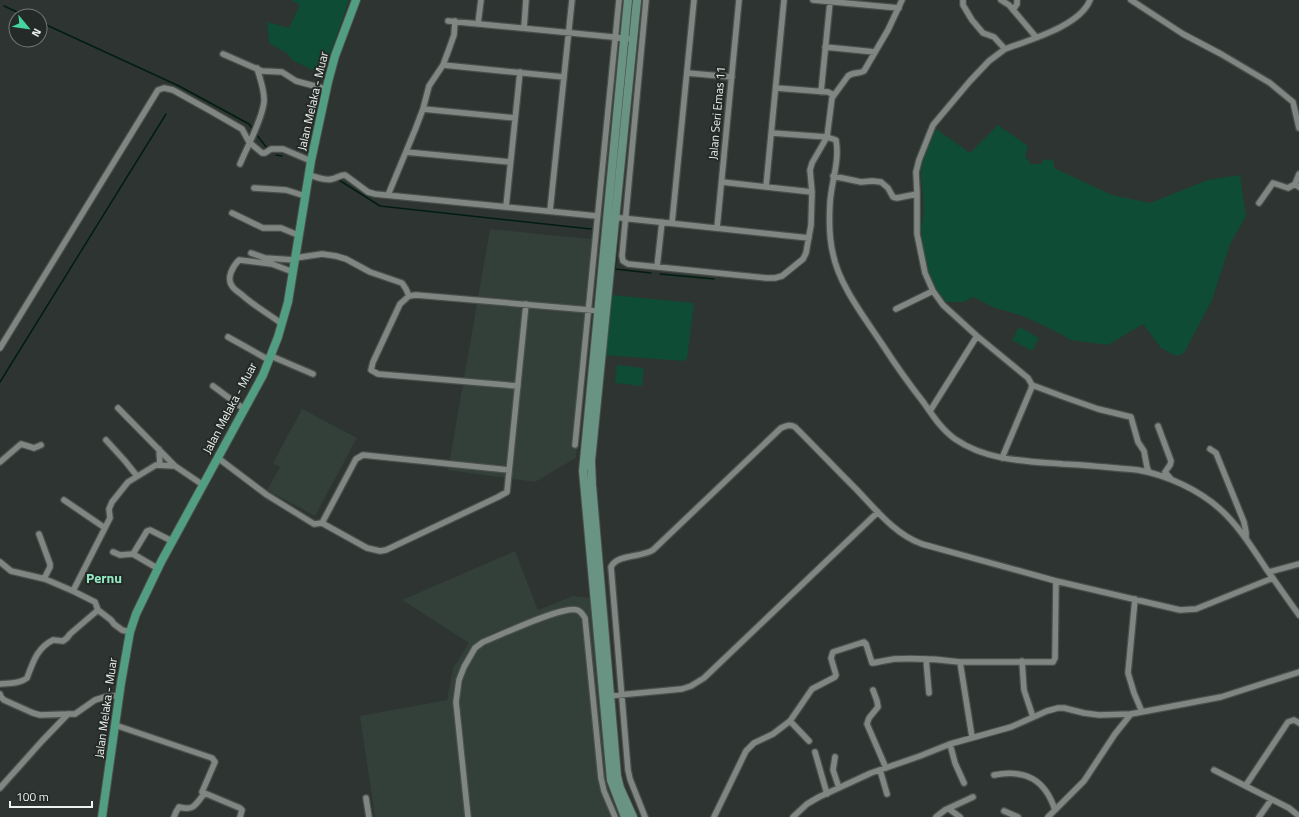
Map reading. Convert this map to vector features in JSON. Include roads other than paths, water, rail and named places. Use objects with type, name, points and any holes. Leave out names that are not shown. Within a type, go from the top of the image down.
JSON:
[{"type":"main road","name":"Jalan Melaka - Muar","points":[[102,817],[119,696],[126,631],[136,614],[157,568],[263,375],[270,358],[288,302],[298,235],[326,89],[356,0]]},
{"type":"street","points":[[478,24],[481,0]]},
{"type":"street","points":[[524,28],[526,0]]},
{"type":"street","points":[[550,211],[572,0]]},
{"type":"street","points":[[575,445],[619,0]]},
{"type":"street","points":[[628,0],[597,310],[583,471],[617,776],[620,788],[633,817]]},
{"type":"street","points":[[625,817],[611,780],[607,696],[591,474],[637,0]]},
{"type":"street","points":[[646,0],[625,218],[622,256],[623,261],[628,264],[775,278],[782,276],[803,259],[806,253],[811,225],[812,192],[810,170],[812,163],[827,138],[832,98],[848,76],[852,73],[860,73],[864,71],[876,52],[902,0]]},
{"type":"street","points":[[672,223],[694,0]]},
{"type":"street","name":"Jalan Seri Emas 11","points":[[717,228],[739,0]]},
{"type":"street","points":[[766,187],[784,0]]},
{"type":"street","points":[[813,0],[899,8]]},
{"type":"street","points":[[963,0],[963,5],[972,20],[983,32],[994,37],[1005,49]]},
{"type":"street","points":[[1001,0],[1013,10],[1036,37]]},
{"type":"street","points":[[1013,10],[1017,4],[1017,0]]},
{"type":"street","points":[[1002,458],[1032,389],[1032,385],[1028,378],[943,305],[933,291],[925,273],[917,234],[916,172],[918,160],[934,126],[970,81],[989,61],[1005,49],[1036,37],[1076,17],[1090,0]]},
{"type":"street","points":[[1131,0],[1183,34],[1270,83],[1293,102],[1299,128]]},
{"type":"street","points":[[821,92],[830,2]]},
{"type":"street","points":[[448,21],[633,38]]},
{"type":"street","points":[[388,195],[423,109],[429,86],[443,65],[454,35],[455,21]]},
{"type":"street","points":[[826,47],[876,52]]},
{"type":"street","points":[[223,54],[262,71],[282,72],[296,81],[326,89]]},
{"type":"street","points":[[443,65],[564,77]]},
{"type":"street","points":[[240,164],[257,124],[264,102],[261,80],[257,68]]},
{"type":"street","points":[[506,207],[520,72]]},
{"type":"street","points":[[687,73],[732,77]]},
{"type":"street","points":[[0,348],[158,90],[164,88],[173,90],[242,129],[262,153],[283,149],[312,161]]},
{"type":"street","points":[[776,88],[828,92],[834,95]]},
{"type":"street","points":[[423,109],[515,118]]},
{"type":"street","points":[[772,133],[836,140],[837,146],[830,203],[832,254],[851,297],[897,368],[944,429],[955,439],[979,451],[1002,458],[1149,472],[1173,481],[1208,500],[1221,510],[1246,538],[1299,615]]},
{"type":"street","points":[[406,152],[510,162]]},
{"type":"street","points":[[309,175],[322,179],[332,179],[345,174],[368,192],[388,195],[597,216]]},
{"type":"street","points":[[1259,203],[1273,183],[1288,188],[1297,185],[1299,174]]},
{"type":"street","points":[[833,176],[861,182],[881,182],[888,188],[893,197],[898,198],[917,194]]},
{"type":"street","points":[[722,182],[812,192]]},
{"type":"street","points":[[254,188],[286,190],[305,196]]},
{"type":"street","points":[[232,213],[263,228],[280,228],[298,235]]},
{"type":"street","points":[[607,216],[809,238]]},
{"type":"street","points":[[657,267],[662,222]]},
{"type":"street","points":[[251,253],[265,258],[295,259],[322,254],[336,256],[346,259],[370,272],[402,283],[409,296]]},
{"type":"street","points":[[282,324],[253,305],[232,286],[230,275],[234,264],[239,260],[272,264],[293,272]]},
{"type":"street","points":[[896,309],[933,291]]},
{"type":"street","points":[[518,386],[378,374],[371,370],[373,362],[400,304],[409,296],[416,294],[606,311]]},
{"type":"street","points":[[218,458],[268,495],[314,524],[322,523],[367,548],[380,551],[386,550],[440,525],[507,492],[526,304]]},
{"type":"street","points":[[930,411],[978,336]]},
{"type":"street","points":[[228,337],[270,358],[313,374]]},
{"type":"street","points":[[1032,385],[1064,398],[1098,409],[1131,417],[1138,442],[1144,451],[1149,472]]},
{"type":"street","points":[[213,386],[244,409]]},
{"type":"street","points":[[118,408],[159,448],[175,466],[188,473],[203,485]]},
{"type":"street","points":[[645,817],[629,775],[610,574],[611,567],[617,560],[641,555],[653,550],[781,428],[787,425],[792,425],[795,427],[878,512],[902,535],[911,540],[1056,581],[1180,610],[1192,610],[1273,578]]},
{"type":"street","points":[[1158,426],[1171,461],[1165,472],[1173,481]]},
{"type":"street","points":[[106,440],[137,476]]},
{"type":"street","points":[[0,462],[20,444],[32,448],[41,445]]},
{"type":"street","points":[[159,448],[160,465]]},
{"type":"street","points":[[1210,449],[1216,453],[1244,522],[1246,538]]},
{"type":"street","points":[[322,523],[356,459],[364,455],[509,470]]},
{"type":"street","points":[[73,591],[110,518],[109,509],[112,502],[128,482],[156,465],[175,466]]},
{"type":"street","points":[[64,500],[105,528]]},
{"type":"street","points":[[607,696],[682,689],[691,686],[704,678],[878,512]]},
{"type":"street","points":[[133,554],[147,531],[150,530],[172,541]]},
{"type":"street","points":[[38,534],[50,564],[44,579]]},
{"type":"street","points":[[113,552],[120,555],[133,554],[157,568]]},
{"type":"street","points":[[0,562],[12,571],[44,579],[95,602],[98,610],[126,631]]},
{"type":"street","points":[[1269,572],[1299,564]]},
{"type":"street","points":[[714,817],[746,751],[750,746],[773,734],[790,721],[812,689],[835,677],[836,674],[831,658],[833,652],[864,642],[872,663],[893,659],[926,659],[960,662],[1053,662],[1056,581]]},
{"type":"street","points":[[1135,599],[1128,673],[1142,712]]},
{"type":"street","points":[[468,817],[456,702],[459,680],[464,667],[475,648],[483,642],[557,612],[570,609],[576,609],[581,612],[585,618],[601,778],[604,791],[615,817]]},
{"type":"street","points":[[0,684],[20,682],[27,678],[41,648],[53,640],[63,641],[98,610]]},
{"type":"street","points":[[926,659],[929,693]]},
{"type":"street","points":[[1022,661],[1024,690],[1033,717]]},
{"type":"street","points":[[960,662],[972,737]]},
{"type":"street","points":[[793,817],[807,804],[880,770],[950,744],[1011,727],[1047,710],[1064,708],[1099,715],[1131,714],[1221,697],[1299,672]]},
{"type":"street","points":[[874,690],[878,707],[869,718],[867,724],[886,768]]},
{"type":"street","points":[[0,694],[0,697],[4,700],[40,715],[74,714],[95,700],[108,696],[119,696]]},
{"type":"street","points":[[0,788],[42,740],[68,714]]},
{"type":"street","points":[[1048,817],[1084,781],[1115,734],[1131,714]]},
{"type":"street","points":[[1246,785],[1288,722],[1294,720],[1299,723]]},
{"type":"street","points":[[790,721],[809,741]]},
{"type":"street","points":[[115,724],[212,758],[214,762],[202,792],[204,794],[194,807],[190,809],[179,807],[174,817]]},
{"type":"street","points":[[950,744],[955,763],[964,783]]},
{"type":"street","points":[[815,752],[827,794]]},
{"type":"street","points":[[836,757],[833,770],[839,788]]},
{"type":"street","points":[[880,770],[887,794]]},
{"type":"street","points":[[1214,770],[1289,808],[1299,816]]},
{"type":"street","points":[[994,775],[1007,772],[1023,774],[1043,786],[1049,794],[1056,810]]},
{"type":"street","points":[[204,794],[240,808],[242,810],[240,817]]},
{"type":"street","points":[[936,817],[972,797]]},
{"type":"street","points":[[366,798],[369,817]]},
{"type":"street","points":[[1259,817],[1272,800]]},
{"type":"street","points":[[949,809],[960,817]]},
{"type":"street","points":[[1004,811],[1018,817]]},
{"type":"waterway","points":[[4,6],[8,8]]},
{"type":"waterway","points":[[48,26],[179,86],[249,124],[253,129]]},
{"type":"waterway","points":[[0,382],[166,114]]},
{"type":"waterway","points":[[256,134],[267,148]]},
{"type":"waterway","points":[[276,155],[282,156]]},
{"type":"waterway","points":[[339,180],[380,206],[591,229]]},
{"type":"waterway","points":[[618,230],[615,269],[651,273]]},
{"type":"waterway","points":[[660,274],[714,279]]},
{"type":"district","name":"Pernu","points":[[104,578]]}]
